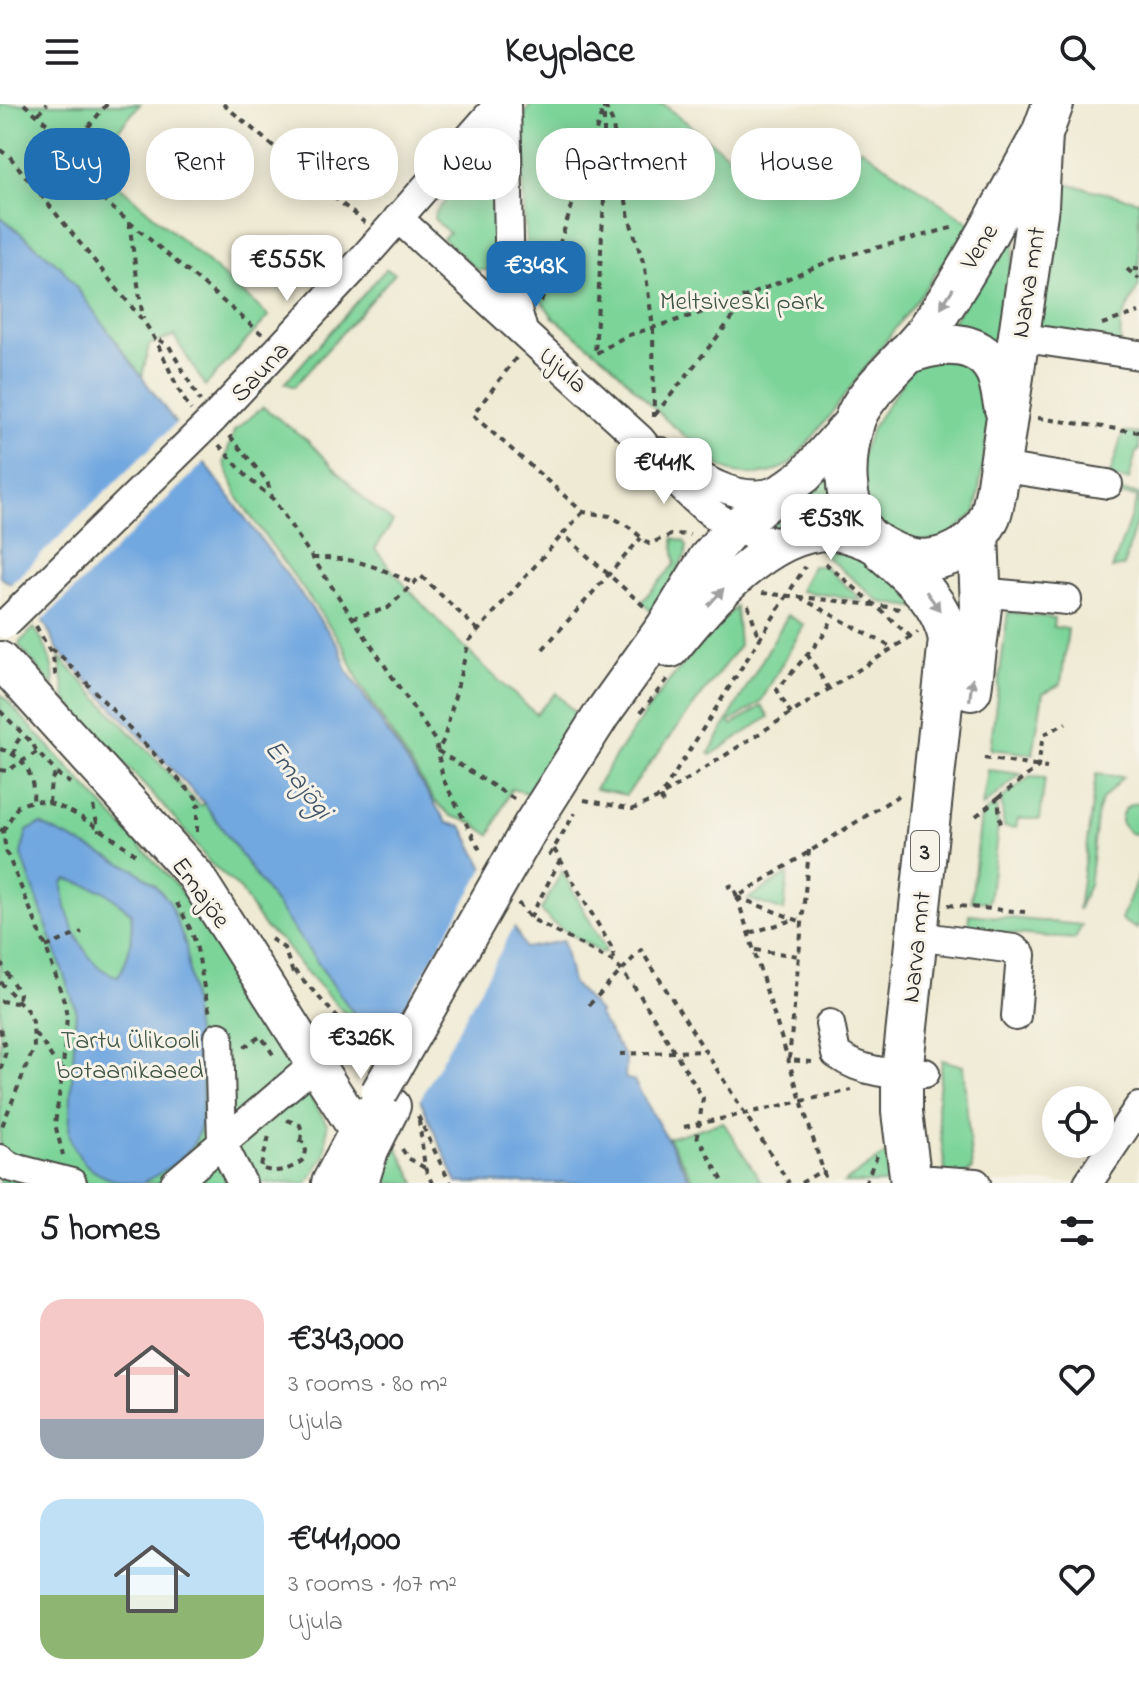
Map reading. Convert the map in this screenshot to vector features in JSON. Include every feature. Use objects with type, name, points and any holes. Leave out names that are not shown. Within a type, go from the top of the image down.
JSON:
[{"type":"highway","name":"Narva mnt","points":[[1018,415],[1018,337],[1048,119]]},
{"type":"highway","name":"Vene","points":[[906,354],[924,334],[980,245],[1048,119]]},
{"type":"highway","points":[[952,343],[971,348],[986,358],[1018,415],[999,467],[990,515],[978,534],[962,549],[944,557],[922,561],[901,557],[878,546],[865,534],[850,503],[846,475],[855,419],[906,354],[924,347],[952,343]]},
{"type":"highway","name":"Narva mnt","points":[[925,1182],[902,1112],[900,1075],[934,927],[981,607],[978,534]]},
{"type":"highway","name":"Narva mnt","points":[[878,546],[927,593],[940,612],[949,639],[934,927]]},
{"type":"main road","points":[[339,1183],[372,1152],[542,838],[602,714],[665,626],[707,558],[732,529],[814,466],[855,419]]},
{"type":"main road","points":[[542,838],[610,730],[666,655],[733,579],[796,557],[809,534],[832,532],[878,546]]},
{"type":"main road","name":"Emajõe","points":[[0,660],[195,875],[322,1051],[372,1152]]},
{"type":"main road","points":[[330,1183],[372,1152]]},
{"type":"street","name":"Sauna","points":[[12,624],[211,424],[499,104]]},
{"type":"street","name":"Ujula","points":[[506,104],[510,284],[526,333]]},
{"type":"street","name":"Ujula","points":[[398,218],[640,439],[674,480],[704,508],[732,529],[796,557]]},
{"type":"street","points":[[1018,337],[1139,355]]},
{"type":"street","name":"Ujula","points":[[640,439],[719,486],[742,493],[764,494],[788,486]]},
{"type":"street","points":[[999,467],[1108,484]]},
{"type":"street","points":[[979,592],[1067,600]]},
{"type":"street","points":[[934,927],[1014,949],[1021,955],[1016,1016]]},
{"type":"street","points":[[830,1024],[836,1054],[854,1067],[900,1075]]},
{"type":"street","points":[[219,1042],[222,1143],[256,1173]]},
{"type":"street","points":[[175,1183],[322,1051]]},
{"type":"street","points":[[1088,1183],[1139,1107]]},
{"type":"street","points":[[0,1159],[10,1167],[72,1183]]},
{"type":"street","points":[[925,1182],[976,1183]]},
{"type":"path","points":[[24,104],[53,128]]},
{"type":"path","points":[[38,115],[47,104]]},
{"type":"path","points":[[88,128],[107,104]]},
{"type":"path","points":[[223,104],[367,225]]},
{"type":"path","points":[[604,104],[526,333],[473,415],[583,512],[610,516],[649,544],[673,534],[692,536]]},
{"type":"path","points":[[604,104],[612,121],[629,218],[645,268],[653,328],[654,417],[751,295]]},
{"type":"path","points":[[604,104],[604,200],[595,354],[626,336],[751,295],[834,259],[958,227]]},
{"type":"path","points":[[0,150],[24,174]]},
{"type":"path","points":[[45,200],[157,339],[176,389],[267,481],[273,499],[436,742],[443,779],[486,861]]},
{"type":"path","points":[[103,200],[267,338]]},
{"type":"path","points":[[129,222],[144,322]]},
{"type":"path","points":[[1139,269],[1127,269],[1139,279]]},
{"type":"path","points":[[1101,324],[1139,312]]},
{"type":"path","points":[[157,339],[169,346],[211,424],[249,479],[273,499]]},
{"type":"path","points":[[1018,415],[1139,432]]},
{"type":"path","points":[[438,751],[444,739],[469,641],[583,512]]},
{"type":"path","points":[[563,534],[647,609]]},
{"type":"path","points":[[543,649],[641,538]]},
{"type":"path","points":[[312,558],[340,557],[364,562],[413,583]]},
{"type":"path","points":[[660,797],[788,595],[796,557]]},
{"type":"path","points":[[818,559],[829,564],[911,637]]},
{"type":"path","points":[[352,618],[388,608],[421,576],[478,630]]},
{"type":"path","points":[[759,592],[906,610]]},
{"type":"path","points":[[797,596],[893,648]]},
{"type":"path","points":[[748,603],[760,640]]},
{"type":"path","points":[[791,714],[777,690],[823,636],[834,616]]},
{"type":"path","points":[[12,624],[40,630],[53,657],[57,684]]},
{"type":"path","points":[[530,918],[542,838],[584,800],[633,809],[660,797],[928,626]]},
{"type":"path","points":[[49,648],[60,655],[201,803],[197,807],[196,847]]},
{"type":"path","points":[[807,654],[829,689]]},
{"type":"path","points":[[633,723],[678,666]]},
{"type":"path","points":[[0,711],[3,719],[33,744],[57,772],[80,789]]},
{"type":"path","points":[[976,816],[1038,767],[1043,735],[1066,723]]},
{"type":"path","points":[[14,755],[15,745],[22,735]]},
{"type":"path","points":[[0,749],[23,763],[34,785],[33,801]]},
{"type":"path","points":[[438,751],[542,838],[613,950],[614,962]]},
{"type":"path","points":[[0,770],[7,771],[37,752]]},
{"type":"path","points":[[984,758],[1047,768]]},
{"type":"path","points":[[49,803],[51,780],[57,772]]},
{"type":"path","points":[[737,897],[908,790]]},
{"type":"path","points":[[660,797],[663,803]]},
{"type":"path","points":[[87,798],[97,815],[99,831]]},
{"type":"path","points":[[998,798],[1001,827]]},
{"type":"path","points":[[63,1156],[55,1124],[67,1016],[46,947],[11,864],[2,830],[18,806],[33,801],[49,803],[63,808],[141,859]]},
{"type":"path","points":[[789,1060],[809,850]]},
{"type":"path","points":[[727,887],[733,885],[750,933],[827,1183]]},
{"type":"path","points":[[171,894],[197,949],[204,995],[219,1042],[243,1048],[261,1036],[276,1059]]},
{"type":"path","points":[[512,895],[530,918],[614,962],[638,992],[703,1098],[697,1136],[724,1183]]},
{"type":"path","points":[[737,897],[802,922]]},
{"type":"path","points":[[934,927],[1025,912]]},
{"type":"path","points":[[750,933],[794,919]]},
{"type":"path","points":[[46,947],[79,933]]},
{"type":"path","points":[[589,1005],[641,950],[789,1183]]},
{"type":"path","points":[[755,950],[799,956]]},
{"type":"path","points":[[0,962],[19,993],[17,1003]]},
{"type":"path","points":[[0,982],[27,1010],[35,1034],[34,1048],[0,1131]]},
{"type":"path","points":[[0,1001],[17,1003]]},
{"type":"path","points":[[0,1029],[6,1051],[0,1072]]},
{"type":"path","points":[[35,1034],[47,1045],[54,1062],[63,1068]]},
{"type":"path","points":[[322,1051],[367,1049]]},
{"type":"path","points":[[620,1054],[703,1051]]},
{"type":"path","points":[[684,1127],[802,1102],[900,1075]]},
{"type":"path","points":[[397,1105],[432,1183]]},
{"type":"path","points":[[272,1131],[256,1173],[284,1170],[301,1162],[306,1151],[301,1140],[302,1128],[296,1122],[281,1122]]},
{"type":"path","points":[[294,1137],[301,1140]]},
{"type":"path","points":[[372,1152],[408,1158],[425,1168]]},
{"type":"path","points":[[801,1183],[823,1170]]},
{"type":"green space","points":[[0,104],[140,104],[120,128],[24,128],[24,200],[130,200],[130,195],[269,316],[205,386],[174,336],[149,345],[142,377],[62,268],[0,216]]},
{"type":"green space","name":"Meltsiveski park","points":[[530,104],[663,104],[694,128],[536,128],[536,200],[715,200],[715,145],[731,157],[731,200],[861,200],[861,149],[971,224],[919,297],[789,465],[757,475],[735,473],[721,467],[664,418],[608,361],[553,317],[528,282],[520,126]]},
{"type":"green space","points":[[1055,181],[1139,201],[1139,285],[1121,321],[1120,352],[1033,339]]},
{"type":"green space","points":[[446,200],[495,200],[497,265],[489,270],[477,270],[443,238],[449,233],[434,219],[435,213]]},
{"type":"green space","points":[[1008,239],[1015,243],[999,351],[947,330],[1003,242]]},
{"type":"green space","points":[[386,269],[395,273],[294,387],[285,383]]},
{"type":"green space","points":[[918,359],[970,361],[992,399],[976,512],[947,539],[911,542],[872,523],[857,467],[872,428]]},
{"type":"green space","points":[[263,407],[308,441],[366,501],[393,522],[375,549],[432,615],[472,655],[536,714],[556,693],[576,714],[528,793],[511,789],[490,835],[471,822],[451,816],[434,800],[361,686],[343,645],[238,498],[224,462],[234,431]]},
{"type":"green space","points":[[1123,432],[1139,434],[1139,451],[1136,452],[1129,480],[1109,478]]},
{"type":"green space","points":[[838,451],[841,509],[802,517],[782,527],[760,528]]},
{"type":"green space","points":[[1079,486],[1139,494],[1139,511],[1124,566],[1112,569],[1138,497],[1081,492]]},
{"type":"green space","points":[[673,538],[684,541],[686,554],[654,614],[641,602],[675,564]]},
{"type":"green space","points":[[827,549],[869,563],[927,609],[880,602],[821,552]]},
{"type":"green space","points":[[812,566],[824,566],[862,600],[800,591]]},
{"type":"green space","points":[[736,607],[739,646],[626,795],[595,789],[660,694],[696,648]]},
{"type":"green space","points":[[1008,612],[1054,618],[1053,627],[1068,629],[1061,684],[1043,693],[1033,754],[990,749]]},
{"type":"green space","points":[[788,615],[804,625],[760,703],[730,722],[732,725],[762,706],[769,717],[711,755],[709,753]]},
{"type":"green space","points":[[34,628],[49,656],[54,687],[20,647],[19,643]]},
{"type":"green space","points":[[59,657],[200,806],[204,803],[359,1021],[351,1020],[282,941],[264,927],[240,889],[210,863],[176,820],[66,700]]},
{"type":"green space","name":"Tartu Ülikooli botaanikaaed","points":[[0,693],[178,887],[327,1124],[325,1155],[307,1183],[0,1183]]},
{"type":"green space","points":[[988,770],[1021,774],[982,807]]},
{"type":"green space","points":[[1096,774],[1123,777],[1102,800],[1098,810],[1089,885],[1078,910]]},
{"type":"green space","points":[[1030,777],[1045,778],[1040,819],[1018,819],[1016,828],[1004,827],[1001,799]]},
{"type":"green space","points":[[1139,803],[1139,836],[1128,832],[1121,822],[1126,808]]},
{"type":"green space","points":[[996,804],[998,827],[989,902],[971,901],[981,816]]},
{"type":"green space","points":[[562,871],[605,952],[600,952],[551,922],[541,910]]},
{"type":"green space","points":[[788,874],[784,911],[748,899]]},
{"type":"green space","points":[[1139,874],[1139,922],[1137,929],[1121,920]]},
{"type":"green space","points":[[969,914],[1082,925],[1075,939],[968,930]]},
{"type":"green space","points":[[942,1060],[963,1066],[972,1170],[947,1183],[937,1108]]},
{"type":"green space","points":[[723,1122],[762,1183],[695,1183],[668,1138]]},
{"type":"green space","points":[[395,1144],[416,1183],[384,1183]]},
{"type":"green space","points":[[891,1150],[897,1183],[844,1183]]},
{"type":"water","name":"Emajõgi","points":[[0,216],[62,268],[339,646],[347,670],[447,823],[462,826],[525,948],[563,941],[572,983],[600,1013],[626,1059],[625,1078],[634,1081],[692,1183],[457,1183],[384,1018],[359,1021],[204,803],[58,650],[27,599],[0,577]]},
{"type":"water","points":[[40,824],[134,869],[154,884],[169,901],[186,946],[202,1075],[200,1127],[192,1146],[182,1157],[142,1183],[116,1180],[95,1172],[73,1146],[69,1133],[76,1009],[21,853],[27,831]],"holes":[[[67,879],[104,891],[131,913],[130,946],[118,976],[96,964],[78,939],[67,909],[63,883]]]},
{"type":"pier","points":[[179,420],[208,459],[41,622],[9,586]]},
{"type":"pier","points":[[486,865],[516,923],[418,1103],[388,1036]]}]
